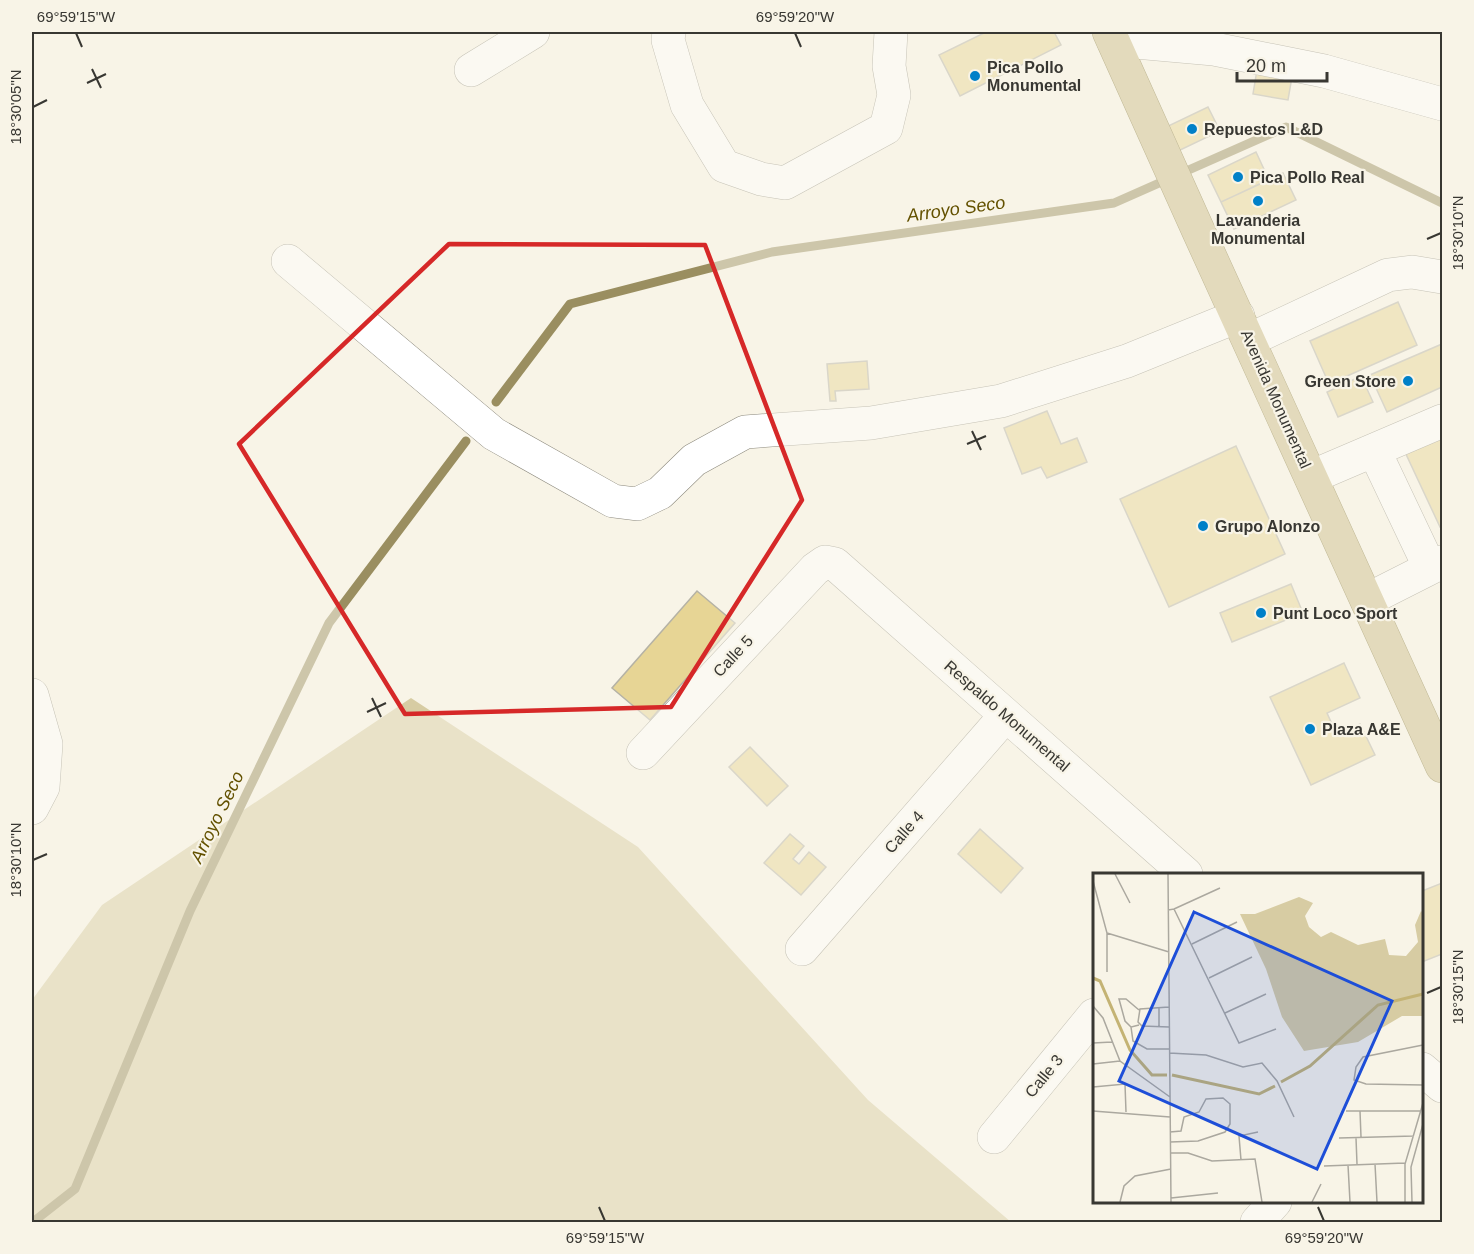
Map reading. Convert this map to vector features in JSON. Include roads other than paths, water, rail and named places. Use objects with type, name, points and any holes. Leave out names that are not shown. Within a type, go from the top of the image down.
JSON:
[{"type":"main road","name":"Avenida Monumental","points":[[1111,36],[1163,155],[1443,766]]},
{"type":"street","points":[[471,70],[533,32]]},
{"type":"street","points":[[669,32],[668,40],[687,105],[724,166],[761,179],[785,183],[886,128],[894,95],[889,66],[891,32]]},
{"type":"street","points":[[1111,36],[1214,49],[1324,71],[1443,104]]},
{"type":"street","points":[[288,261],[494,434],[613,501],[637,504],[660,493],[694,460],[745,432],[871,423],[1001,401],[1127,361],[1244,328],[1388,275],[1412,272],[1443,278]]},
{"type":"street","points":[[1311,477],[1374,450],[1440,426]]},
{"type":"street","points":[[1367,600],[1436,565],[1374,450]]},
{"type":"street","name":"Respaldo Monumental","points":[[825,562],[835,564],[1185,873]]},
{"type":"street","name":"Calle 5","points":[[643,753],[815,569],[825,562]]},
{"type":"street","points":[[32,695],[46,744],[43,788],[32,808]]},
{"type":"street","name":"Calle 4","points":[[802,949],[1006,715]]},
{"type":"street","name":"Calle 3","points":[[994,1137],[1093,1017]]},
{"type":"street","points":[[1423,1070],[1443,1086]]},
{"type":"street","points":[[1257,1222],[1274,1203]]},
{"type":"waterway","name":"Arroyo Seco","points":[[496,402],[570,304],[772,252],[1114,203],[1286,127],[1442,203]]},
{"type":"waterway","name":"Arroyo Seco","points":[[33,1222],[75,1189],[190,911],[329,623],[466,441]]},
{"type":"place","name":"Pica Pollo Monumental","points":[[975,76]]},
{"type":"place","name":"Repuestos L&D","points":[[1192,129]]},
{"type":"place","name":"Pica Pollo Real","points":[[1238,177]]},
{"type":"place","name":"Lavanderia Monumental","points":[[1258,201]]},
{"type":"place","name":"Green Store","points":[[1408,381]]},
{"type":"place","name":"Grupo Alonzo","points":[[1203,526]]},
{"type":"place","name":"Punt Loco Sport","points":[[1261,613]]},
{"type":"place","name":"Plaza A&E","points":[[1310,729]]}]
